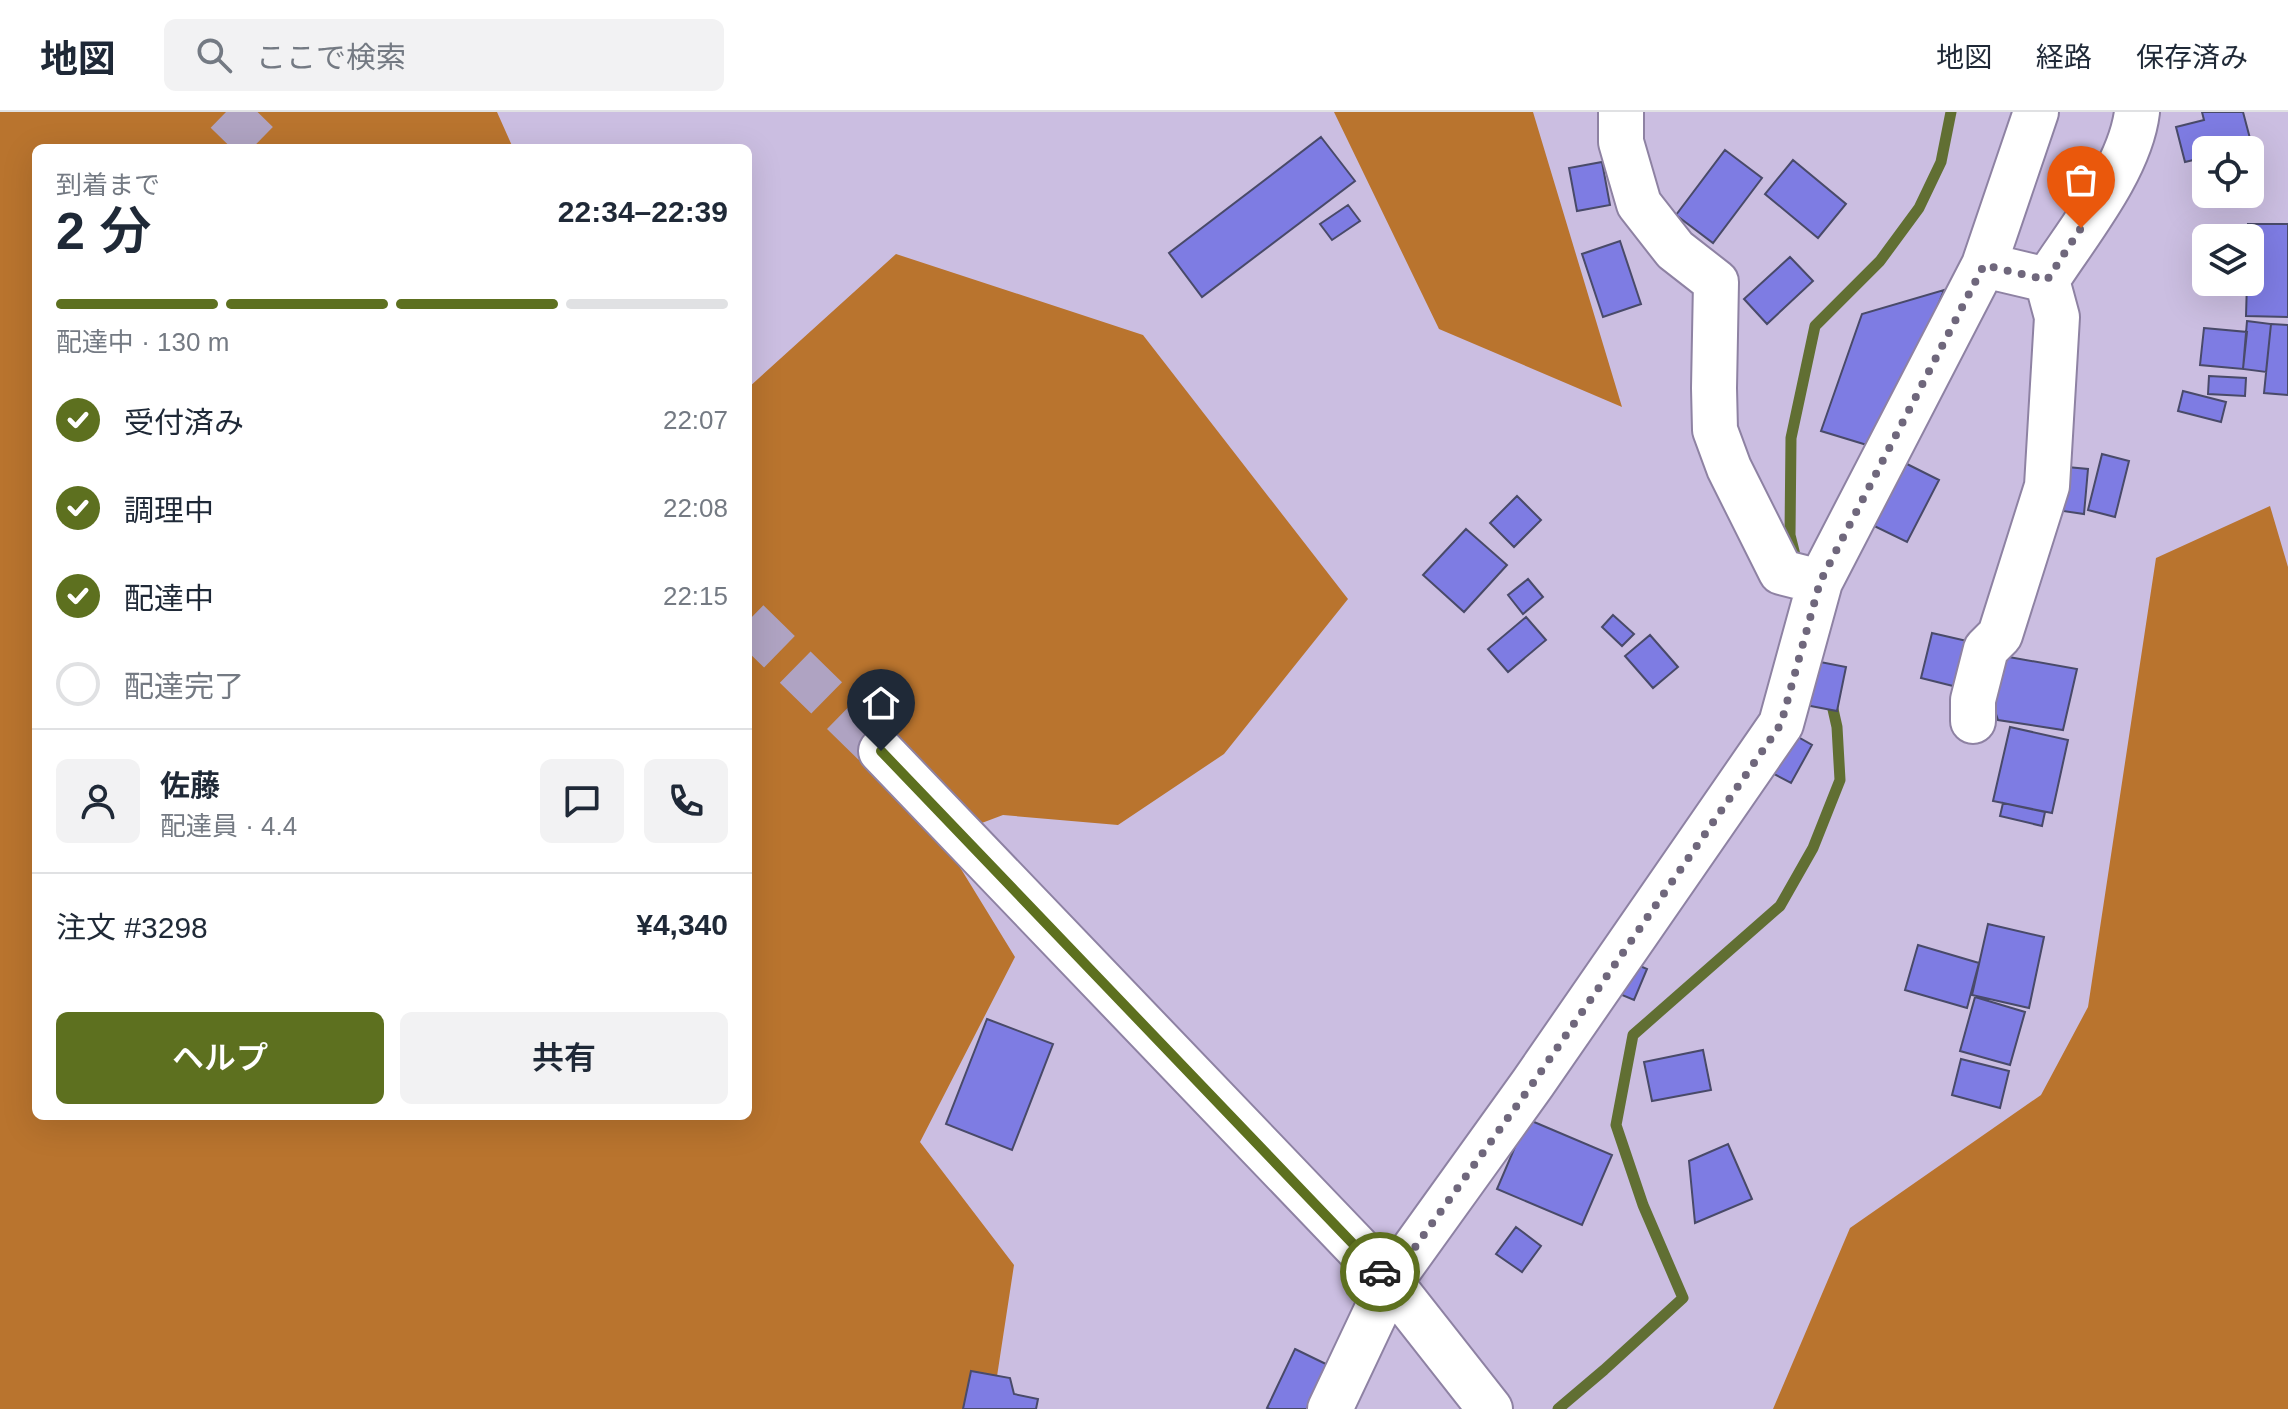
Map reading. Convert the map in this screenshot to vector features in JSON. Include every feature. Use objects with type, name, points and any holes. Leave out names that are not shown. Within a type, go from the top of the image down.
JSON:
[{"type":"street","points":[[1621,112],[1621,142],[1639,204],[1675,250],[1716,282],[1715,430],[1729,468],[1781,572],[1820,582]]},
{"type":"street","points":[[1330,1409],[1390,1282],[1533,1083],[1781,724],[1820,582],[1984,265],[2036,112]]},
{"type":"street","points":[[1973,721],[1973,700],[1986,649],[2000,635],[2047,486],[2057,317],[2047,280],[2115,177],[2137,112]]},
{"type":"street","points":[[1984,265],[2047,280]]},
{"type":"street","points":[[881,751],[1390,1282],[1490,1409]]},
{"type":"shaded area","points":[[0,112],[497,112],[511,144],[32,144],[32,1120],[752,1120],[752,384],[896,254],[1143,335],[1348,599],[1224,754],[1118,825],[1003,815],[942,838],[1015,957],[920,1142],[1014,1265],[992,1409],[0,1409]]},
{"type":"shaded area","points":[[1334,112],[1533,112],[1622,407],[1439,329]]},
{"type":"shaded area","points":[[2270,506],[2288,567],[2288,1409],[1773,1409],[1850,1228],[2041,1095],[2088,1007],[2156,558]]},
{"type":"building","points":[[2202,112],[2243,112],[2249,136],[2192,136],[2192,160],[2185,162],[2176,127],[2204,120]]},
{"type":"building","points":[[1321,137],[1355,181],[1202,297],[1169,253]]},
{"type":"building","points":[[1725,150],[1762,178],[1713,243],[1676,215]]},
{"type":"building","points":[[1793,160],[1846,204],[1818,238],[1765,194]]},
{"type":"building","points":[[1602,162],[1610,205],[1577,211],[1569,168]]},
{"type":"building","points":[[1348,205],[1360,221],[1332,240],[1320,224]]},
{"type":"building","points":[[2264,224],[2288,224],[2288,317],[2246,316],[2247,296],[2264,296]]},
{"type":"building","points":[[1620,241],[1641,304],[1603,317],[1582,254]]},
{"type":"building","points":[[1790,257],[1813,281],[1767,324],[1744,299]]},
{"type":"building","points":[[1944,290],[1880,449],[1821,431],[1862,314]]},
{"type":"building","points":[[2247,321],[2271,324],[2266,372],[2243,369]]},
{"type":"building","points":[[2271,324],[2288,325],[2288,395],[2264,393]]},
{"type":"building","points":[[2204,328],[2247,332],[2243,369],[2200,365]]},
{"type":"building","points":[[2209,376],[2246,378],[2245,396],[2208,394]]},
{"type":"building","points":[[2183,391],[2226,402],[2221,422],[2178,411]]},
{"type":"building","points":[[2102,454],[2129,461],[2115,517],[2088,510]]},
{"type":"building","points":[[1897,459],[1939,480],[1907,542],[1866,522]]},
{"type":"building","points":[[2067,467],[2088,469],[2084,514],[2063,511]]},
{"type":"building","points":[[1517,496],[1541,520],[1514,547],[1490,523]]},
{"type":"building","points":[[1466,529],[1507,565],[1464,612],[1423,575]]},
{"type":"building","points":[[1528,579],[1543,597],[1523,614],[1508,595]]},
{"type":"building","points":[[1613,615],[1634,634],[1622,646],[1602,627]]},
{"type":"building","points":[[1526,617],[1546,640],[1508,672],[1488,649]]},
{"type":"building","points":[[1932,633],[1980,644],[1969,690],[1921,678]]},
{"type":"building","points":[[1650,635],[1678,667],[1653,688],[1625,656]]},
{"type":"building","points":[[1992,654],[2077,669],[2063,730],[1998,720],[1990,696]]},
{"type":"building","points":[[1810,660],[1846,667],[1837,711],[1800,704]]},
{"type":"building","points":[[2010,727],[2068,740],[2052,813],[1993,801]]},
{"type":"building","points":[[1784,729],[1812,745],[1791,783],[1763,768]]},
{"type":"building","points":[[2003,803],[2045,812],[2042,826],[2000,816]]},
{"type":"building","points":[[1988,924],[2044,937],[2029,1008],[1972,995]]},
{"type":"building","points":[[1918,945],[1979,963],[1967,1008],[1905,990]]},
{"type":"building","points":[[1624,959],[1647,969],[1634,1000],[1610,990]]},
{"type":"building","points":[[1975,997],[2025,1012],[2010,1065],[1960,1051]]},
{"type":"building","points":[[987,1019],[1053,1044],[1012,1150],[946,1124]]},
{"type":"building","points":[[1703,1050],[1711,1090],[1652,1101],[1644,1062]]},
{"type":"building","points":[[1961,1059],[2009,1071],[2000,1108],[1952,1095]]},
{"type":"building","points":[[1527,1119],[1612,1155],[1582,1225],[1497,1189]]},
{"type":"building","points":[[1728,1144],[1752,1199],[1695,1223],[1689,1161]]},
{"type":"building","points":[[1516,1227],[1541,1246],[1522,1272],[1496,1254]]},
{"type":"building","points":[[1295,1349],[1328,1365],[1307,1409],[1267,1408]]},
{"type":"building","points":[[971,1371],[1010,1378],[1014,1394],[1038,1399],[1036,1409],[963,1409]]},
{"type":"waterway","points":[[1796,559],[1790,535],[1791,438],[1815,326],[1880,261],[1919,208],[1941,162],[1951,112]]},
{"type":"waterway","points":[[1558,1409],[1683,1298],[1643,1205],[1616,1125],[1633,1035],[1780,906],[1813,848],[1840,780],[1837,727],[1830,696]]},
{"type":"tunnel","points":[[226,112],[259,144]]},
{"type":"tunnel","points":[[752,625],[881,751]]},
{"type":"way so far","points":[[1380,1272],[1390,1282],[1533,1083],[1781,724],[1820,582],[1984,265],[2047,280],[2081,228]]},
{"type":"route","points":[[881,751],[1380,1272]]}]
